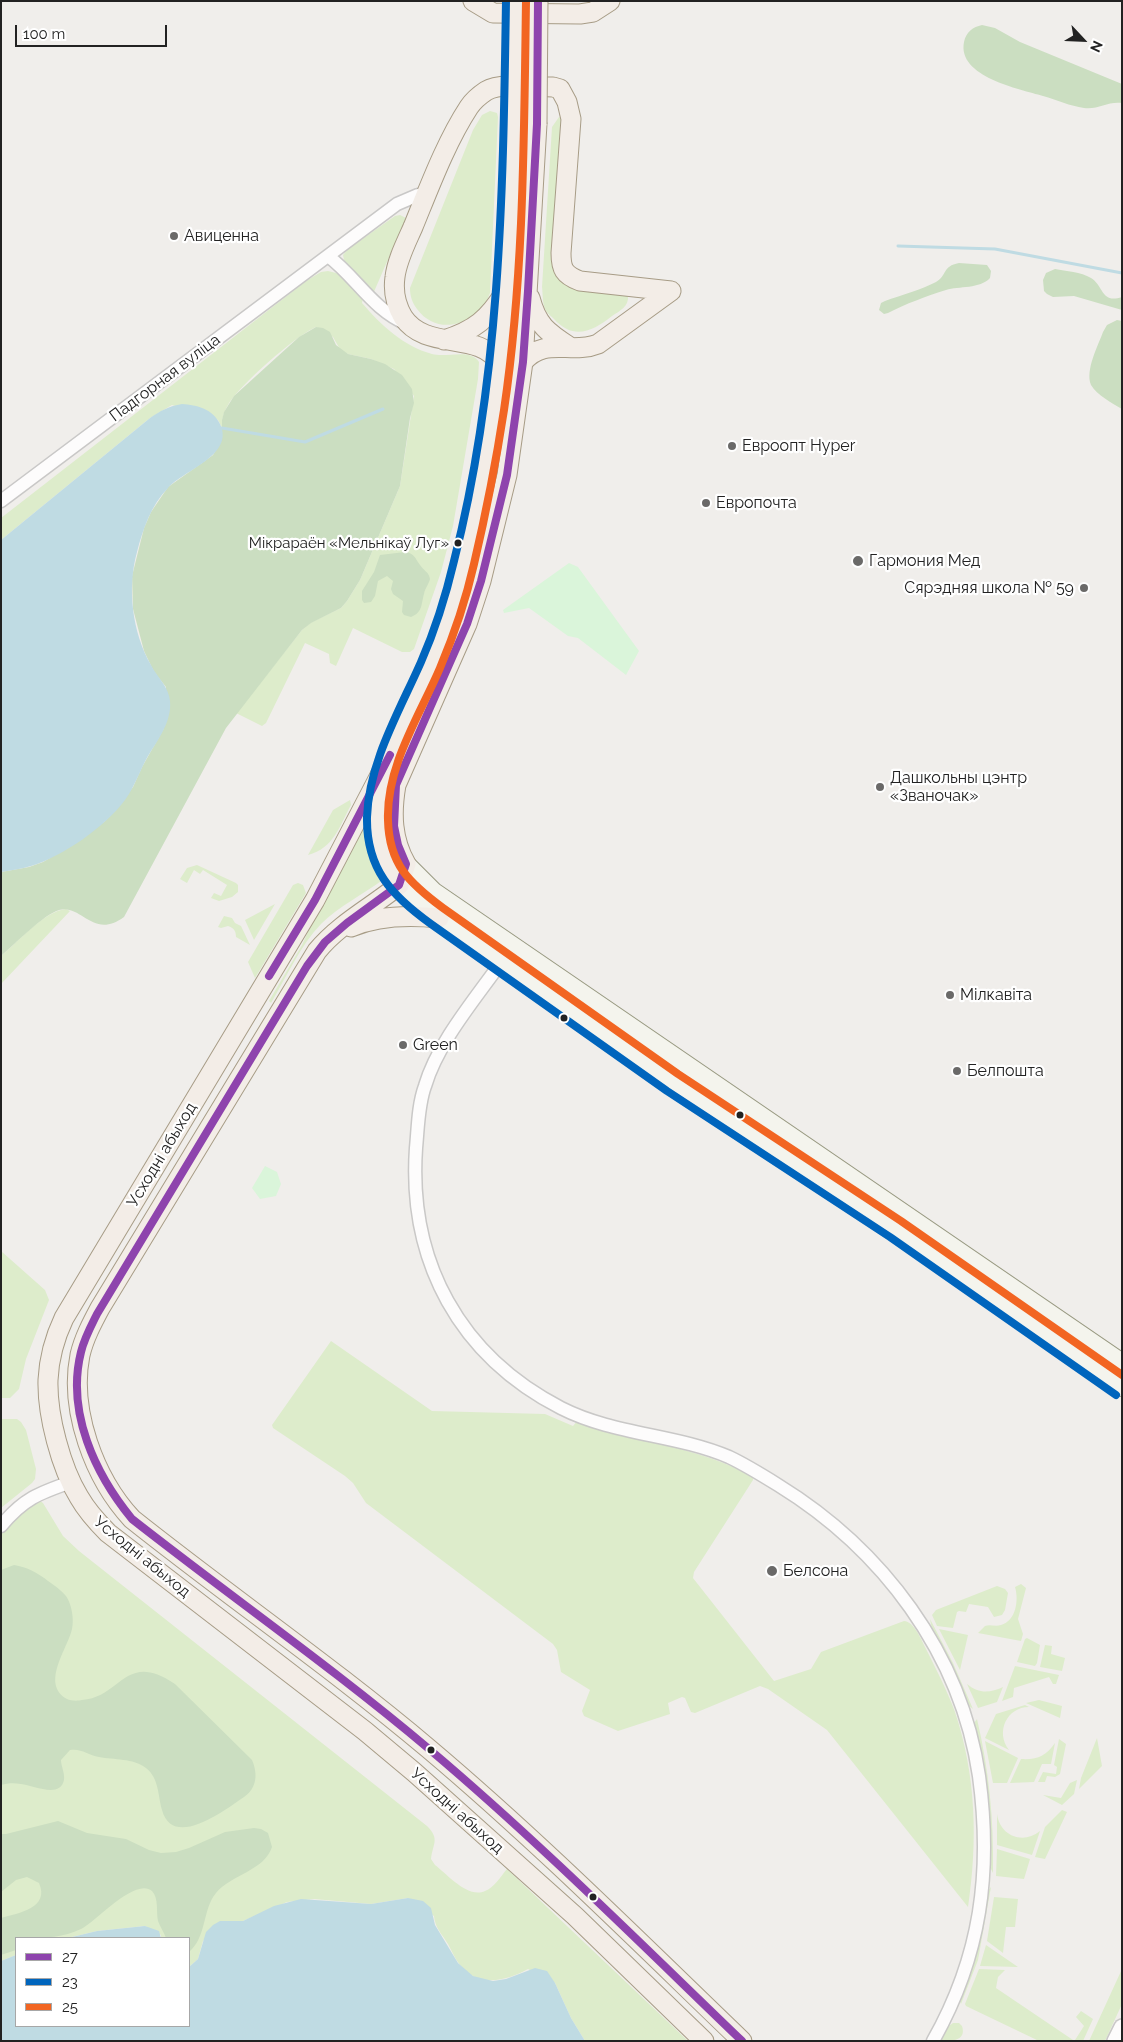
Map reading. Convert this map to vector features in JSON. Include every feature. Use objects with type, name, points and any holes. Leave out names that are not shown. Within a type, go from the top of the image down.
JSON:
[{"type":"main road","points":[[473,1],[493,13],[580,14],[593,12],[610,1]]},
{"type":"main road","points":[[516,1],[514,124],[505,291],[499,363],[484,473],[468,545],[450,612],[425,679],[388,758],[379,795],[377,824],[383,856],[399,885],[439,918],[648,1066],[866,1208],[1122,1387]]},
{"type":"main road","points":[[538,1],[537,124],[528,292],[523,362],[507,475],[481,581],[453,659],[396,785],[393,825],[396,840],[406,864],[434,892],[1122,1363]]},
{"type":"main road","points":[[499,363],[493,356],[480,348],[424,335],[410,326],[396,302],[395,278],[399,261],[427,193],[460,122],[471,104],[484,92],[495,86],[553,87],[560,89],[567,102],[572,119],[561,253],[561,268],[566,275],[580,281],[670,291],[598,344],[589,348],[552,347],[540,349],[523,362]]},
{"type":"main road","points":[[443,340],[465,333],[480,324],[493,310],[505,291]]},
{"type":"main road","points":[[528,292],[535,316],[544,330],[570,347]]},
{"type":"main road","name":"Усходні абыход","points":[[388,758],[314,900],[70,1306],[58,1332],[49,1372],[50,1407],[58,1442],[70,1482],[92,1518],[108,1533],[365,1731],[414,1772],[575,1916],[704,2041]]},
{"type":"main road","points":[[399,885],[406,864]]},
{"type":"main road","name":"Усходні абыход","points":[[399,885],[334,934],[325,942],[307,966],[100,1308],[80,1354],[78,1378],[80,1402],[91,1451],[99,1472],[114,1498],[132,1519],[383,1711],[431,1751],[636,1937],[742,2041]]},
{"type":"main road","points":[[334,934],[358,924],[383,918],[415,916],[439,918]]},
{"type":"main road","points":[[502,961],[513,945]]},
{"type":"main road","points":[[243,1021],[266,1034]]},
{"type":"street","name":"Падгорная вуліца","points":[[1,501],[397,204],[427,193]]},
{"type":"street","points":[[328,256],[343,268],[383,311],[410,326]]},
{"type":"street","points":[[502,961],[449,1038],[424,1089],[417,1139],[416,1180],[419,1217],[438,1280],[445,1297],[465,1331],[489,1357],[526,1387],[561,1408],[589,1421],[706,1450],[729,1457],[751,1469],[798,1498],[831,1522],[882,1571],[915,1612],[936,1649],[966,1717],[977,1766],[984,1818],[984,1880],[974,1938],[953,2001],[933,2041]]},
{"type":"street","points":[[1,1526],[27,1500],[70,1482]]},
{"type":"street","points":[[1116,2041],[1122,2027]]},
{"type":"green space","points":[[982,25],[995,28],[1020,42],[1122,84],[1122,103],[1089,108],[1079,107],[992,80],[970,64],[964,54],[966,35]]},
{"type":"green space","points":[[490,111],[497,113],[498,117],[490,293],[485,304],[468,319],[446,325],[436,323],[426,318],[417,309],[410,294],[410,288],[473,130],[482,115]]},
{"type":"green space","points":[[559,117],[563,118],[556,271],[628,296],[627,303],[621,310],[598,326],[576,332],[561,326],[546,311],[542,287],[552,127]]},
{"type":"green space","points":[[400,215],[406,218],[373,294],[344,260],[343,255],[348,249],[395,216]]},
{"type":"green space","points":[[959,263],[987,265],[991,271],[990,278],[986,282],[975,286],[951,289],[931,295],[888,313],[884,314],[879,310],[881,303],[936,282],[950,266]]},
{"type":"green space","points":[[1055,269],[1078,273],[1091,278],[1106,296],[1115,299],[1122,297],[1122,310],[1074,296],[1053,297],[1047,294],[1044,291],[1043,280],[1046,273]]},
{"type":"green space","points":[[328,271],[344,275],[363,298],[362,303],[369,311],[393,334],[412,346],[432,354],[464,354],[475,358],[479,362],[478,379],[453,526],[441,572],[414,649],[410,652],[402,652],[353,628],[336,666],[330,663],[329,654],[305,643],[266,723],[262,726],[236,713],[302,630],[310,623],[341,608],[347,601],[360,580],[400,486],[414,396],[394,369],[371,359],[341,351],[333,337],[316,327],[295,340],[243,386],[226,408],[222,428],[218,420],[172,405],[150,418],[1,540],[1,518],[306,281],[321,272]]},
{"type":"green space","points":[[1117,320],[1122,321],[1122,409],[1097,392],[1091,385],[1090,379],[1091,365],[1103,332],[1107,325]]},
{"type":"green space","points":[[316,327],[330,332],[336,345],[348,354],[385,364],[402,375],[412,389],[414,403],[400,486],[360,580],[341,608],[311,623],[302,630],[226,728],[124,917],[104,925],[74,912],[59,910],[37,924],[1,956],[1,872],[29,867],[43,862],[70,846],[105,821],[133,787],[164,728],[166,687],[154,672],[144,651],[133,609],[132,576],[144,528],[151,512],[168,487],[213,455],[222,438],[224,412],[234,396],[299,337]]},
{"type":"green space","points":[[405,552],[414,556],[430,579],[418,613],[411,617],[404,615],[402,612],[403,601],[393,594],[391,589],[393,581],[387,576],[378,581],[375,596],[371,602],[364,603],[362,591],[374,572],[380,555]]},
{"type":"green space","points":[[569,563],[578,567],[639,651],[626,675],[578,638],[568,636],[529,608],[504,613],[503,610]]},
{"type":"green space","points":[[350,800],[351,805],[335,836],[317,852],[308,855],[333,810]]},
{"type":"green space","points":[[360,830],[369,833],[384,879],[321,924],[300,952],[271,1003],[269,1001],[302,945],[351,837]]},
{"type":"green space","points":[[197,865],[236,883],[238,885],[238,892],[232,897],[219,901],[211,898],[214,893],[221,896],[227,885],[203,870],[200,874],[194,870],[187,883],[180,879],[187,868]]},
{"type":"green space","points":[[298,883],[303,885],[306,893],[255,978],[248,962],[293,885]]},
{"type":"green space","points":[[275,904],[254,940],[245,920]]},
{"type":"green space","points":[[66,909],[70,911],[1,984],[1,956],[40,921],[49,915]]},
{"type":"green space","points":[[224,916],[232,918],[235,923],[241,926],[250,945],[236,937],[235,931],[232,928],[228,926],[218,927]]},
{"type":"green space","points":[[265,1166],[277,1172],[281,1184],[276,1196],[260,1199],[252,1188]]},
{"type":"green space","points":[[1,1251],[45,1290],[49,1300],[26,1359],[19,1389],[10,1398],[1,1398]]},
{"type":"green space","points":[[331,1341],[432,1411],[545,1414],[573,1426],[578,1420],[600,1428],[711,1458],[753,1477],[753,1480],[694,1572],[693,1578],[774,1681],[811,1669],[821,1652],[904,1621],[911,1624],[920,1637],[952,1704],[967,1760],[971,1784],[974,1833],[968,1907],[827,1730],[768,1689],[760,1686],[695,1713],[691,1712],[685,1698],[682,1697],[668,1703],[670,1714],[618,1731],[584,1716],[582,1711],[590,1690],[561,1672],[557,1650],[553,1644],[366,1503],[353,1483],[345,1476],[273,1428],[272,1425]]},
{"type":"green space","points":[[1,1419],[17,1419],[21,1422],[26,1430],[36,1469],[35,1479],[32,1483],[1,1508]]},
{"type":"green space","points":[[39,1500],[43,1503],[63,1536],[79,1551],[427,1826],[435,1838],[431,1859],[435,1865],[465,1889],[478,1893],[491,1887],[507,1869],[688,2041],[585,2041],[571,2018],[555,1983],[528,1969],[502,1979],[484,1980],[475,1977],[458,1963],[437,1927],[434,1916],[408,1898],[371,1904],[314,1899],[287,1902],[243,1921],[227,1921],[203,1941],[198,1959],[190,1966],[190,1937],[161,1937],[161,1935],[145,1926],[97,1931],[72,1937],[15,1937],[15,1955],[1,1961],[1,1534],[19,1514]]},
{"type":"green space","points":[[14,1565],[28,1569],[44,1578],[66,1596],[70,1604],[73,1625],[56,1675],[56,1684],[59,1692],[69,1700],[80,1700],[95,1697],[134,1673],[145,1672],[158,1675],[175,1684],[252,1760],[256,1775],[252,1789],[244,1797],[213,1817],[188,1827],[177,1827],[168,1821],[162,1810],[156,1782],[150,1772],[135,1762],[99,1757],[81,1751],[70,1750],[61,1760],[64,1780],[57,1789],[46,1790],[16,1783],[1,1785],[1,1570]]},
{"type":"green space","points":[[1021,1584],[1026,1588],[1018,1619],[1023,1634],[1021,1641],[978,1633],[985,1626],[1001,1625],[1010,1619],[1015,1609],[1017,1598],[1015,1587]]},
{"type":"green space","points":[[997,1586],[1005,1589],[1008,1593],[1005,1610],[1002,1615],[994,1617],[988,1607],[969,1604],[966,1612],[957,1612],[953,1628],[937,1626],[932,1615],[936,1610]]},
{"type":"green space","points":[[930,1619],[953,1663],[973,1709],[967,1704],[932,1630]]},
{"type":"green space","points":[[939,1629],[968,1635],[960,1670]]},
{"type":"green space","points":[[1027,1638],[1040,1645],[1035,1666],[1017,1662]]},
{"type":"green space","points":[[1045,1645],[1052,1646],[1051,1654],[1065,1658],[1062,1671],[1040,1667]]},
{"type":"green space","points":[[1015,1666],[1059,1675],[1056,1684],[1053,1684],[1049,1677],[1014,1688],[1013,1697],[1002,1701]]},
{"type":"green space","points":[[967,1684],[976,1690],[985,1692],[1003,1687],[997,1702],[978,1708]]},
{"type":"green space","points":[[1039,1700],[1062,1706],[1060,1718],[1026,1703]]},
{"type":"green space","points":[[1025,1705],[1029,1707],[1015,1711],[1009,1716],[1003,1728],[1003,1736],[1009,1750],[985,1738],[996,1714]]},
{"type":"green space","points":[[977,1719],[990,1795],[993,1873],[990,1867],[990,1846],[974,1723]]},
{"type":"green space","points":[[1097,1738],[1102,1766],[1079,1789],[1081,1778]]},
{"type":"green space","points":[[1059,1739],[1066,1744],[1060,1774],[1055,1777],[1047,1776],[1045,1782],[1038,1782],[1043,1772],[1056,1774],[1057,1767],[1054,1765]]},
{"type":"green space","points":[[985,1741],[1018,1758],[1007,1783],[993,1783]]},
{"type":"green space","points":[[1055,1743],[1051,1764],[1042,1764],[1034,1782],[1010,1783],[1021,1759],[1032,1759],[1041,1756]]},
{"type":"green space","points":[[1077,1780],[1074,1794],[1062,1805],[1043,1795],[1061,1798],[1070,1783]]},
{"type":"green space","points":[[1062,1810],[1067,1812],[1045,1859],[1035,1857],[1045,1827]]},
{"type":"green space","points":[[997,1814],[1003,1828],[1013,1836],[1027,1837],[1040,1831],[1032,1855],[997,1845]]},
{"type":"green space","points":[[58,1821],[87,1833],[126,1839],[149,1850],[161,1853],[176,1852],[189,1848],[225,1832],[254,1828],[268,1833],[272,1847],[262,1862],[230,1881],[216,1893],[208,1907],[199,1939],[190,1951],[190,1937],[166,1937],[158,1921],[154,1894],[145,1888],[126,1895],[81,1929],[49,1937],[15,1937],[15,1950],[1,1955],[1,1918],[24,1911],[37,1904],[41,1891],[39,1883],[27,1877],[16,1880],[1,1892],[1,1834]]},
{"type":"green space","points":[[997,1849],[1030,1859],[1024,1879],[996,1876]]},
{"type":"green space","points":[[991,1887],[978,1960],[961,2004],[959,1999],[987,1892]]},
{"type":"green space","points":[[994,1897],[1018,1899],[1015,1927],[1006,1927],[1003,1953],[987,1941]]},
{"type":"green space","points":[[986,1945],[1018,1967],[980,1966]]},
{"type":"green space","points":[[979,1969],[1005,1970],[998,1977],[996,1988],[1073,2040],[1075,2040],[1084,2026],[1076,2017],[1081,2011],[1093,2019],[1083,2041],[1039,2041],[966,2006],[965,2004]]},
{"type":"green space","points":[[1122,1969],[1122,2004],[1105,2041],[1089,2041]]},
{"type":"green space","points":[[953,2023],[959,2023],[962,2026],[963,2031],[960,2038],[939,2041],[946,2028]]},
{"type":"water","points":[[182,404],[193,405],[209,411],[220,424],[223,435],[220,445],[214,453],[206,461],[175,481],[157,502],[145,526],[134,566],[132,580],[133,610],[139,638],[153,669],[169,696],[170,708],[167,723],[145,761],[129,795],[117,810],[95,830],[70,848],[43,861],[20,869],[1,872],[1,540],[150,418],[165,409]]},
{"type":"water","points":[[408,1898],[423,1901],[431,1908],[435,1925],[458,1963],[473,1976],[493,1981],[506,1979],[535,1968],[547,1971],[585,2041],[1,2041],[1,1961],[15,1955],[15,2027],[190,2027],[190,1966],[198,1959],[206,1932],[213,1925],[220,1921],[243,1921],[274,1906],[301,1899],[371,1904]]},
{"type":"water","points":[[145,1926],[159,1931],[161,1937],[72,1937],[97,1931]]},
{"type":"waterway","points":[[898,246],[995,249],[1122,273]]},
{"type":"waterway","points":[[222,428],[305,442],[383,409]]},
{"type":"transit line","name":"23","points":[[506,1],[501,213],[490,353],[482,423],[470,492],[444,599],[426,650],[386,738],[373,777],[367,817],[371,852],[377,866],[393,892],[431,924],[667,1091],[890,1237],[1116,1395]]},
{"type":"transit line","name":"25","points":[[526,1],[522,206],[516,308],[504,410],[487,507],[463,604],[445,655],[406,741],[392,780],[388,820],[392,849],[397,861],[411,881],[443,908],[678,1074],[901,1221],[1122,1375]]},
{"type":"transit line","name":"27","points":[[538,1],[537,124],[528,291],[523,362],[507,475],[481,581],[467,624],[396,785],[394,826],[398,845],[406,864],[399,885],[347,923],[325,942],[307,966],[97,1314],[81,1352],[77,1375],[77,1397],[87,1441],[96,1462],[106,1482],[132,1519],[393,1719],[470,1784],[549,1856],[742,2041]]},
{"type":"transit line","name":"27","points":[[269,976],[315,900],[390,755]]},
{"type":"place","name":"Авиценна","points":[[174,236]]},
{"type":"place","name":"Евроопт Hyper","points":[[732,446]]},
{"type":"place","name":"Европочта","points":[[706,503]]},
{"type":"place","name":"Мікрараён «Мельнікаў Луг»","points":[[458,543]]},
{"type":"place","name":"Гармония Мед","points":[[858,561]]},
{"type":"place","name":"Сярэдняя школа № 59","points":[[1084,588]]},
{"type":"place","name":"Дашкольны цэнтр «Званочак»","points":[[880,787]]},
{"type":"place","name":"Мілкавіта","points":[[950,995]]},
{"type":"place","name":"Green","points":[[403,1045]]},
{"type":"place","name":"Белпошта","points":[[957,1071]]},
{"type":"place","name":"Белсона","points":[[772,1571]]}]
